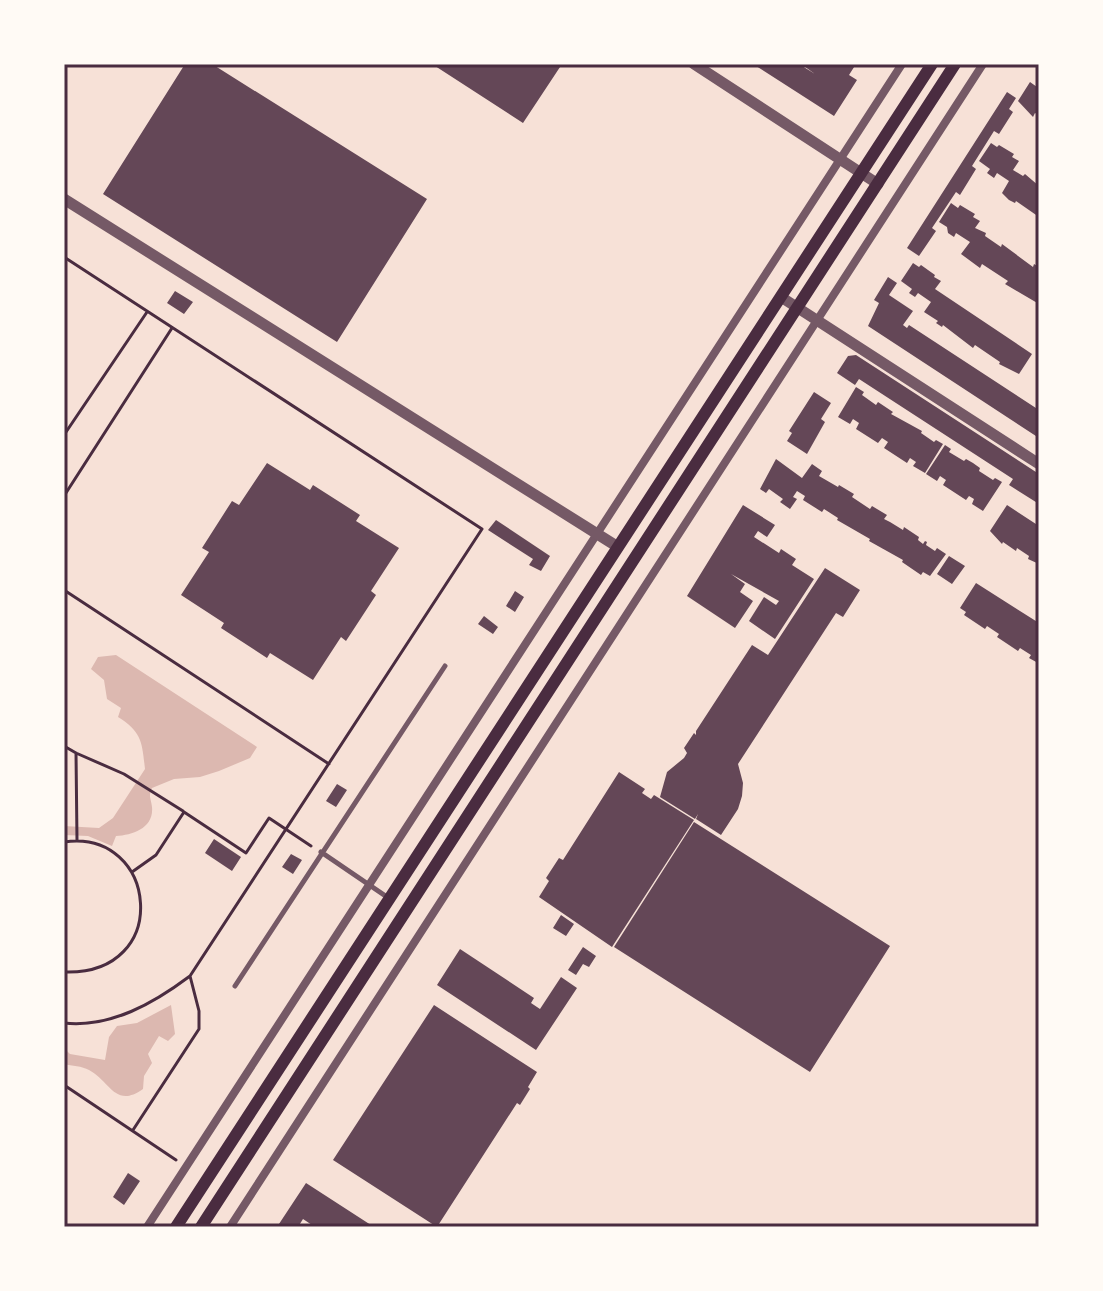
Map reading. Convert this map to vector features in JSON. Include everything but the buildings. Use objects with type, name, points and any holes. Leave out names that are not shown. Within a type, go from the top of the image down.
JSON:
[{"type":"main road","points":[[176,1227],[932,64]]},
{"type":"main road","points":[[201,1227],[955,64]]},
{"type":"street","points":[[694,64],[878,184]]},
{"type":"street","points":[[147,1227],[902,64]]},
{"type":"street","points":[[230,1227],[983,64]]},
{"type":"street","points":[[64,199],[618,547]]},
{"type":"street","points":[[781,297],[1039,464]]},
{"type":"lane","points":[[235,986],[445,666]]},
{"type":"lane","points":[[321,852],[388,898]]},
{"type":"path","points":[[64,257],[482,529],[190,976],[140,1009],[113,1018],[64,1023]]},
{"type":"path","points":[[64,435],[147,311]]},
{"type":"path","points":[[64,496],[172,328]]},
{"type":"path","points":[[64,590],[329,764]]},
{"type":"path","points":[[64,746],[124,774],[246,853],[269,818],[321,852]]},
{"type":"path","points":[[76,753],[77,840]]},
{"type":"path","points":[[132,872],[156,855],[184,812]]},
{"type":"path","points":[[64,842],[77,840],[99,844],[118,856],[132,872],[140,893],[141,915],[135,936],[123,953],[105,966],[84,973],[64,972]]},
{"type":"path","points":[[133,1130],[199,1029],[199,1011],[190,976]]},
{"type":"path","points":[[64,1085],[186,1167]]},
{"type":"shaded area","points":[[116,655],[257,747],[250,758],[219,771],[200,777],[174,779],[152,788],[150,820],[135,832],[116,836],[112,846],[88,836],[64,835],[64,826],[99,828],[113,818],[145,769],[139,738],[118,717],[121,708],[107,699],[104,680],[91,669],[98,657]]},
{"type":"shaded area","points":[[171,1005],[175,1034],[168,1041],[159,1036],[148,1054],[152,1063],[144,1076],[143,1089],[134,1094],[119,1095],[89,1070],[64,1064],[64,1048],[70,1054],[105,1060],[109,1037],[117,1026],[137,1023]]}]
